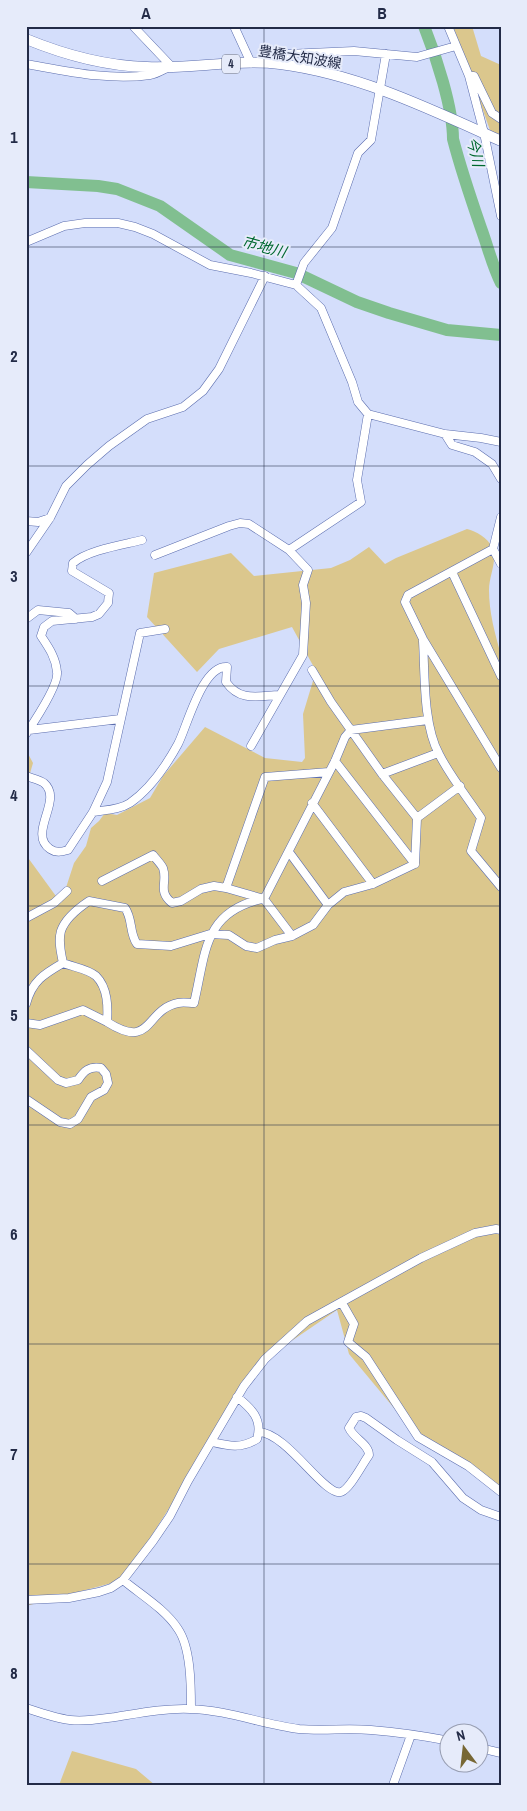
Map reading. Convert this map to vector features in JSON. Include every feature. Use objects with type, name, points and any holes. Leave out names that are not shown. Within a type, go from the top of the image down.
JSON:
[{"type":"main road","name":"豊橋大知波線","points":[[26,39],[53,50],[97,62],[147,67],[251,62],[278,64],[326,72],[380,90],[461,122],[501,141]]},
{"type":"street","points":[[26,64],[115,77],[152,75],[171,66],[133,26]]},
{"type":"street","points":[[234,26],[251,62]]},
{"type":"street","points":[[448,26],[469,76],[484,133],[501,216]]},
{"type":"street","points":[[278,64],[287,54],[354,51],[416,57],[456,46]]},
{"type":"street","points":[[296,285],[304,263],[332,228],[358,153],[371,140],[386,54]]},
{"type":"street","points":[[469,76],[474,76],[492,113],[501,119]]},
{"type":"street","points":[[26,242],[64,226],[85,223],[118,223],[135,226],[210,265],[265,276],[296,285],[321,308],[352,382],[358,402],[368,414],[445,434],[501,442]]},
{"type":"street","points":[[26,553],[50,518],[66,486],[109,446],[147,419],[183,406],[203,391],[219,369],[265,276]]},
{"type":"street","points":[[288,550],[361,502],[357,480],[368,414]]},
{"type":"street","points":[[445,434],[452,445],[475,452],[492,464],[501,479]]},
{"type":"street","points":[[501,517],[493,549],[501,564]]},
{"type":"street","points":[[26,521],[38,522],[50,518]]},
{"type":"street","points":[[155,555],[240,523],[249,524],[288,550],[308,570],[303,585],[306,603],[303,655],[251,746]]},
{"type":"street","points":[[28,732],[58,674],[53,654],[42,636],[44,627],[52,621],[92,617],[99,614],[108,603],[110,596],[105,590],[72,571],[73,563],[98,552],[142,540]]},
{"type":"street","points":[[493,549],[408,595],[405,602],[423,639],[501,768]]},
{"type":"street","points":[[452,572],[501,676]]},
{"type":"street","points":[[26,619],[38,610],[69,613],[76,619]]},
{"type":"street","points":[[26,776],[44,783],[49,791],[50,799],[42,831],[46,846],[54,852],[68,850],[93,812],[107,782],[140,633],[164,629]]},
{"type":"street","points":[[423,639],[428,720],[432,735],[438,753],[480,818],[471,851],[500,882]]},
{"type":"street","points":[[93,812],[114,809],[129,803],[157,778],[178,743],[193,705],[203,687],[216,670],[227,667],[226,682],[238,694],[245,696],[279,695]]},
{"type":"street","points":[[312,670],[321,688],[382,774],[417,818],[415,864]]},
{"type":"street","points":[[28,732],[120,719]]},
{"type":"street","points":[[264,899],[335,761],[345,737],[351,730],[428,720]]},
{"type":"street","points":[[382,774],[438,753]]},
{"type":"street","points":[[335,761],[415,864]]},
{"type":"street","points":[[226,888],[265,777],[329,772]]},
{"type":"street","points":[[417,818],[460,786]]},
{"type":"street","points":[[312,803],[373,884]]},
{"type":"street","points":[[289,852],[328,904]]},
{"type":"street","points":[[102,882],[153,855],[163,869],[163,888],[166,898],[172,903],[181,902],[201,889],[214,886],[226,888],[264,899],[292,936]]},
{"type":"street","points":[[63,963],[60,945],[61,930],[81,907],[90,902],[125,908],[130,914],[132,937],[137,944],[171,946],[210,934],[228,935],[246,946],[257,948],[274,940],[292,936],[313,925],[328,904],[344,892],[373,884],[415,864]]},
{"type":"street","points":[[26,918],[54,904],[67,890]]},
{"type":"street","points":[[26,1024],[40,1026],[83,1010],[122,1031],[135,1033],[146,1027],[161,1010],[178,1003],[194,1003],[210,934],[229,912],[254,901],[264,899]]},
{"type":"street","points":[[26,1004],[30,991],[37,981],[63,963],[96,976],[105,991],[108,1002],[107,1022]]},
{"type":"street","points":[[26,1050],[58,1080],[66,1082],[78,1080],[84,1071],[93,1067],[100,1068],[106,1074],[108,1083],[104,1090],[91,1097],[78,1119],[70,1124],[60,1122],[26,1099]]},
{"type":"street","points":[[26,1600],[68,1598],[99,1592],[111,1588],[123,1580],[154,1541],[170,1516],[188,1481],[244,1386],[266,1359],[295,1330],[307,1321],[421,1258],[475,1233],[496,1228],[501,1230]]},
{"type":"street","points":[[342,1303],[354,1324],[348,1342],[366,1357],[418,1437],[468,1466],[501,1492]]},
{"type":"street","points":[[212,1442],[235,1447],[244,1446],[256,1439],[259,1432],[253,1410],[237,1397]]},
{"type":"street","points":[[259,1432],[266,1432],[277,1438],[324,1484],[336,1492],[340,1492],[352,1480],[369,1454],[367,1447],[356,1438],[349,1428],[356,1417],[361,1416],[432,1462],[463,1498],[481,1510],[501,1517]]},
{"type":"street","points":[[123,1580],[167,1616],[183,1638],[187,1659],[191,1709]]},
{"type":"street","points":[[26,1708],[71,1721],[89,1721],[152,1711],[191,1709],[216,1712],[271,1725],[299,1729],[323,1731],[369,1730],[440,1739]]},
{"type":"street","points":[[393,1785],[411,1735]]},
{"type":"shaded area","points":[[453,26],[472,26],[481,56],[501,65],[501,137],[491,133]]},
{"type":"shaded area","points":[[467,529],[485,538],[494,552],[494,563],[489,584],[489,598],[501,655],[501,1492],[418,1437],[349,1354],[337,1310],[265,1359],[123,1580],[26,1606],[26,855],[61,903],[74,863],[86,846],[91,828],[105,813],[117,815],[150,798],[163,776],[205,727],[265,758],[302,762],[305,758],[303,714],[316,671],[292,627],[219,649],[197,672],[147,617],[154,573],[231,553],[254,576],[331,568],[350,560],[369,547],[385,564]]},
{"type":"shaded area","points":[[26,750],[33,763],[26,787]]},
{"type":"shaded area","points":[[72,1751],[136,1769],[155,1785],[59,1785]]},
{"type":"waterway","name":"今川","points":[[424,26],[443,82],[459,162],[501,283]]},
{"type":"waterway","name":"市地川","points":[[26,182],[98,186],[117,189],[160,206],[230,255],[296,273],[357,302],[389,313],[447,330],[501,335]]}]
